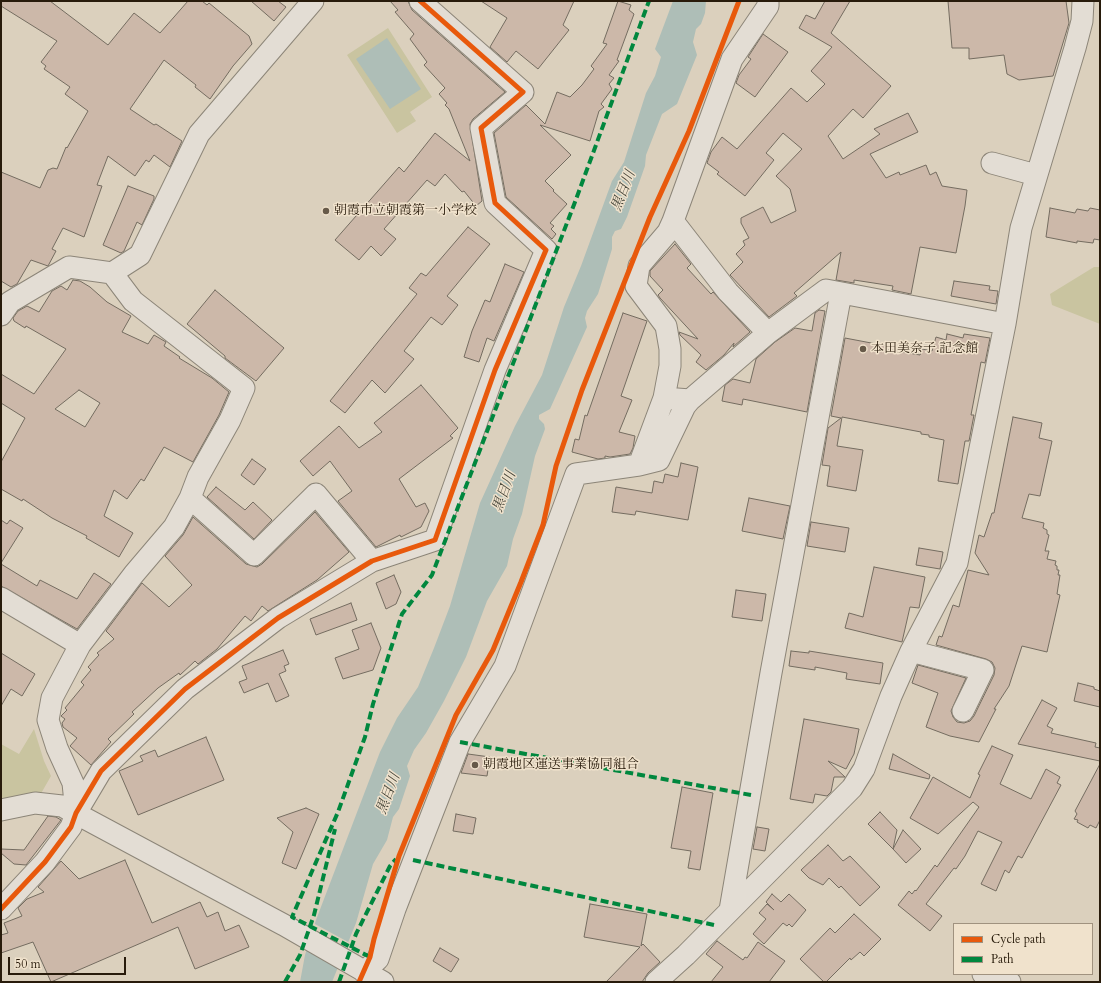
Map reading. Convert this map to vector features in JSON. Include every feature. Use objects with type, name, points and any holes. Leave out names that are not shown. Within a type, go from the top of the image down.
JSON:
[{"type":"street","points":[[3,309],[10,302],[69,266],[112,273],[140,255],[199,134],[313,1]]},
{"type":"street","points":[[1,909],[45,862],[71,827],[76,813],[101,771],[185,689],[278,618],[372,560],[435,540],[495,370],[546,250],[495,203],[481,128],[523,92],[420,1]]},
{"type":"street","points":[[639,465],[664,398],[670,366],[670,349],[666,326],[636,286],[639,266],[668,232],[732,59],[768,6],[768,1]]},
{"type":"street","points":[[656,982],[686,955],[852,788],[864,769],[891,696],[911,651],[957,563],[1005,324],[1021,228],[1075,48],[1082,21],[1083,1]]},
{"type":"street","points":[[992,163],[1036,175]]},
{"type":"street","points":[[673,221],[728,292],[768,333]]},
{"type":"street","points":[[76,813],[73,783],[57,748],[48,720],[52,698],[80,645],[134,574],[174,527],[190,498],[198,477],[230,420],[244,388],[133,301],[112,273]]},
{"type":"street","points":[[364,972],[378,959],[395,909],[460,742],[505,666],[576,474],[639,465],[659,460],[685,406],[690,400],[768,333],[826,290],[1005,324]]},
{"type":"street","points":[[730,910],[771,673],[841,293]]},
{"type":"street","points":[[664,398],[690,400]]},
{"type":"street","points":[[190,498],[254,556],[316,494],[372,560]]},
{"type":"street","points":[[1,598],[80,645]]},
{"type":"street","points":[[911,651],[983,670],[963,711]]},
{"type":"street","points":[[1,810],[35,803],[62,806],[292,930],[382,982]]},
{"type":"street","points":[[986,975],[1010,982]]},
{"type":"shaded area","points":[[388,28],[432,97],[410,112],[416,121],[397,133],[347,55]]},
{"type":"shaded area","points":[[1094,267],[1100,267],[1100,324],[1052,305],[1050,294]]},
{"type":"shaded area","points":[[34,729],[44,761],[51,776],[39,797],[1,804],[1,744],[19,754]]},
{"type":"water","name":"黒目川","points":[[673,1],[706,1],[705,13],[701,24],[696,29],[693,42],[697,55],[677,104],[662,114],[646,155],[645,166],[627,217],[621,229],[615,231],[612,237],[612,249],[598,294],[587,311],[585,318],[587,327],[550,409],[539,415],[539,419],[544,424],[545,429],[535,456],[522,514],[513,539],[507,566],[487,601],[466,657],[444,701],[426,733],[414,750],[407,766],[410,776],[399,809],[393,817],[387,840],[373,864],[356,923],[332,982],[300,982],[305,955],[316,920],[380,752],[397,718],[418,687],[450,606],[480,503],[515,426],[542,375],[564,307],[581,266],[612,181],[624,162],[646,93],[655,76],[661,57],[655,49]]},
{"type":"water","points":[[387,38],[421,89],[390,109],[356,59]]},
{"type":"pier","points":[[313,923],[350,943],[340,967],[305,948]]},
{"type":"building","points":[[1,1],[50,1],[108,45],[134,13],[160,33],[188,1],[202,1],[207,5],[209,3],[249,36],[252,44],[233,66],[210,99],[195,87],[196,85],[164,60],[130,109],[182,141],[170,167],[154,155],[149,162],[146,160],[135,176],[108,156],[97,185],[102,186],[84,237],[63,228],[52,249],[56,251],[48,266],[31,260],[17,284],[11,287],[1,281],[1,172],[40,188],[48,170],[53,168],[57,169],[66,147],[67,148],[88,111],[65,94],[70,87],[44,69],[46,66],[41,62],[57,41],[1,6]]},
{"type":"building","points":[[251,1],[278,1],[286,7],[274,21]]},
{"type":"building","points":[[390,1],[408,1],[412,10],[505,92],[473,119],[470,124],[482,201],[476,206],[464,191],[462,192],[445,174],[435,186],[427,180],[384,229],[396,239],[381,256],[371,246],[359,260],[335,240],[399,167],[404,172],[435,133],[470,161],[449,109],[445,105],[447,103],[439,94],[445,88],[424,65],[427,62],[410,39],[414,34],[395,12],[398,10]]},
{"type":"building","points":[[481,1],[574,1],[563,25],[569,30],[538,69],[516,51],[507,62],[490,47],[507,18]]},
{"type":"building","points":[[618,1],[631,5],[629,10],[634,14],[617,60],[619,61],[609,75],[614,78],[609,84],[612,89],[601,104],[604,107],[599,111],[590,141],[540,125],[571,155],[545,181],[567,204],[550,223],[554,226],[551,229],[556,234],[552,239],[506,197],[494,133],[526,105],[545,124],[557,92],[570,97],[582,85],[594,69],[591,66],[607,44],[603,43]]},
{"type":"building","points":[[825,1],[850,1],[831,33],[891,86],[863,118],[853,109],[828,136],[843,159],[880,134],[874,129],[908,113],[918,132],[870,154],[886,178],[899,172],[900,175],[926,165],[930,175],[936,172],[942,186],[967,190],[965,206],[956,253],[920,247],[911,294],[892,290],[893,286],[854,280],[854,283],[836,280],[841,252],[794,293],[797,296],[769,317],[730,275],[743,262],[736,254],[745,245],[743,241],[749,238],[741,223],[741,218],[763,207],[771,223],[796,211],[790,189],[776,176],[802,149],[783,133],[766,153],[774,160],[745,196],[717,174],[719,172],[707,163],[711,152],[722,137],[737,149],[791,88],[807,102],[825,84],[811,71],[832,47],[799,28],[806,15],[815,19]]},
{"type":"building","points":[[948,1],[1066,1],[1069,23],[1053,76],[1019,80],[1007,74],[1004,55],[969,59],[969,48],[952,48]]},
{"type":"building","points":[[763,34],[788,52],[755,97],[736,83],[739,75],[751,59],[748,57]]},
{"type":"building","points":[[128,186],[154,196],[154,199],[142,225],[137,222],[124,251],[121,253],[103,245]]},
{"type":"building","points":[[1050,208],[1075,213],[1077,209],[1088,211],[1090,208],[1100,210],[1100,240],[1094,239],[1093,243],[1077,241],[1077,243],[1046,237]]},
{"type":"building","points":[[468,227],[490,244],[447,296],[458,305],[442,325],[431,317],[404,351],[414,359],[385,393],[372,380],[345,413],[330,401],[417,294],[409,288],[421,273],[426,276]]},
{"type":"building","points":[[675,244],[691,264],[687,268],[711,294],[713,292],[750,332],[733,347],[734,343],[724,355],[706,370],[696,362],[701,355],[680,335],[679,332],[698,339],[660,298],[658,295],[663,290],[650,276],[650,271]]},
{"type":"building","points":[[505,264],[524,272],[494,341],[487,338],[479,362],[464,357],[472,331],[485,300],[490,302]]},
{"type":"building","points":[[73,280],[80,281],[90,287],[107,302],[131,316],[122,332],[148,344],[154,335],[166,342],[164,346],[180,357],[179,358],[212,378],[229,392],[219,415],[193,462],[164,447],[144,481],[141,479],[127,499],[114,490],[104,516],[133,533],[119,557],[86,538],[87,536],[52,518],[23,499],[22,501],[1,489],[1,462],[25,418],[1,403],[1,374],[34,394],[66,349],[26,326],[25,328],[14,321],[13,318],[18,311],[27,306],[39,312],[52,291],[61,286],[67,290]],"holes":[[[79,390],[100,403],[85,427],[55,409]]]},
{"type":"building","points":[[954,281],[990,286],[989,290],[998,291],[996,304],[951,296]]},
{"type":"building","points":[[215,290],[284,348],[256,381],[225,358],[225,356],[187,324]]},
{"type":"building","points":[[819,310],[825,311],[807,412],[743,399],[742,405],[722,401],[725,385],[733,379],[750,383],[756,359],[775,342],[795,328],[812,331],[815,313]]},
{"type":"building","points":[[623,313],[647,321],[621,396],[632,400],[619,432],[635,436],[633,448],[630,454],[610,457],[605,456],[605,458],[598,459],[572,452],[575,439],[579,440],[585,415],[587,416]]},
{"type":"building","points":[[947,334],[963,338],[964,334],[990,338],[985,363],[981,362],[971,415],[974,415],[969,441],[965,441],[958,484],[938,481],[944,440],[929,437],[929,435],[921,434],[921,432],[842,417],[837,446],[863,450],[856,491],[827,486],[830,466],[822,465],[828,428],[841,418],[831,416],[845,338],[887,346],[886,349],[920,355],[922,349],[932,351],[936,337],[946,340]]},
{"type":"building","points":[[421,385],[458,428],[450,436],[453,438],[399,479],[416,507],[425,503],[429,511],[421,527],[401,537],[400,535],[376,547],[338,501],[352,491],[330,461],[313,476],[300,461],[339,426],[359,448],[382,432],[374,423]]},
{"type":"building","points":[[1013,417],[1042,423],[1039,438],[1052,441],[1040,496],[1029,494],[1022,518],[1044,523],[1043,528],[1047,530],[1047,534],[1049,535],[1045,551],[1049,551],[1047,559],[1056,561],[1055,565],[1057,566],[1057,570],[1059,570],[1058,575],[1060,575],[1057,594],[1060,595],[1047,652],[1022,646],[1009,686],[994,709],[996,709],[979,742],[950,736],[926,727],[938,693],[912,683],[918,665],[966,678],[951,711],[957,722],[964,723],[970,721],[974,716],[994,675],[995,668],[992,662],[936,645],[939,636],[942,637],[953,605],[959,607],[968,570],[989,575],[975,553],[979,535],[984,537],[992,513],[994,513]]},
{"type":"building","points":[[252,459],[266,469],[254,485],[241,475]]},
{"type":"building","points":[[681,463],[698,467],[688,520],[636,511],[635,515],[612,512],[616,487],[652,493],[654,481],[663,483],[665,474],[678,477]]},
{"type":"building","points":[[216,487],[245,510],[253,502],[272,520],[254,539],[207,497]]},
{"type":"building","points":[[749,498],[790,506],[783,539],[742,531]]},
{"type":"building","points":[[315,512],[349,552],[317,580],[268,611],[262,606],[251,621],[245,616],[217,649],[198,664],[195,661],[180,675],[179,673],[158,688],[132,712],[134,714],[108,739],[111,742],[91,765],[70,746],[77,738],[63,727],[62,723],[65,719],[61,716],[67,710],[65,708],[84,685],[81,682],[91,670],[88,667],[99,655],[97,653],[114,639],[106,631],[142,583],[169,607],[192,585],[165,556],[183,535],[193,517],[246,564],[257,567],[262,564]]},
{"type":"building","points":[[1,520],[7,524],[10,520],[23,528],[1,563]]},
{"type":"building","points":[[811,522],[849,528],[845,552],[807,546]]},
{"type":"building","points":[[919,548],[943,552],[940,569],[916,565]]},
{"type":"building","points":[[1,564],[37,586],[40,580],[77,599],[94,573],[111,584],[77,629],[1,586]]},
{"type":"building","points":[[874,567],[925,577],[919,608],[910,607],[902,642],[845,628],[849,613],[863,617]]},
{"type":"building","points":[[394,575],[401,592],[396,604],[386,609],[376,583]]},
{"type":"building","points":[[736,590],[766,594],[762,621],[732,617]]},
{"type":"building","points":[[351,603],[357,620],[316,635],[310,619]]},
{"type":"building","points":[[371,623],[381,648],[373,670],[343,679],[335,658],[359,649],[352,630]]},
{"type":"building","points":[[283,650],[289,664],[284,666],[286,671],[279,674],[289,696],[276,702],[268,683],[244,693],[239,682],[247,679],[242,666]]},
{"type":"building","points":[[791,651],[809,653],[809,651],[883,663],[880,684],[846,679],[847,673],[815,667],[815,670],[789,666]]},
{"type":"building","points":[[1,653],[35,674],[22,696],[11,689],[1,706]]},
{"type":"building","points":[[1078,683],[1094,687],[1094,689],[1100,691],[1100,707],[1074,701]]},
{"type":"building","points":[[1042,700],[1057,708],[1047,726],[1053,729],[1051,733],[1096,743],[1095,747],[1100,748],[1100,761],[1018,744]]},
{"type":"building","points":[[804,719],[859,729],[854,754],[846,769],[828,761],[845,777],[834,777],[831,792],[827,796],[815,794],[813,803],[790,799]]},
{"type":"building","points":[[206,737],[224,780],[138,815],[119,771],[143,761],[140,756],[155,750],[158,757]]},
{"type":"building","points":[[992,746],[1013,755],[1000,784],[1031,799],[1046,769],[1060,777],[1057,783],[1061,785],[1022,858],[1018,856],[1009,873],[1005,870],[996,891],[981,884],[1002,842],[978,831],[965,856],[956,869],[954,868],[926,904],[942,916],[930,931],[898,905],[909,891],[912,894],[915,890],[916,891],[935,865],[937,867],[979,807],[973,802],[938,834],[910,818],[933,777],[970,798],[980,775],[978,774]]},
{"type":"building","name":"朝霞地区運送事業協同組合","points":[[468,754],[490,757],[487,776],[461,773]]},
{"type":"building","points":[[893,754],[930,775],[929,779],[889,769]]},
{"type":"building","points":[[1100,764],[1100,820],[1096,828],[1090,825],[1088,828],[1077,822],[1078,820],[1074,819],[1077,814],[1075,811]]},
{"type":"building","points":[[682,787],[713,793],[700,870],[688,868],[691,851],[671,848]]},
{"type":"building","points":[[306,808],[319,814],[296,869],[282,863],[293,832],[277,818]]},
{"type":"building","points":[[880,812],[897,830],[893,849],[868,824]]},
{"type":"building","points":[[456,814],[476,818],[473,834],[453,831]]},
{"type":"building","points":[[48,816],[56,817],[61,820],[26,865],[14,864],[1,853],[1,849],[24,850]]},
{"type":"building","points":[[757,827],[769,829],[765,851],[753,849]]},
{"type":"building","points":[[903,830],[921,849],[906,863],[893,849]]},
{"type":"building","points":[[828,845],[843,861],[850,856],[880,887],[860,906],[841,886],[839,888],[829,878],[823,885],[809,878],[801,870]]},
{"type":"building","points":[[125,860],[152,923],[200,902],[207,917],[218,912],[225,931],[239,925],[249,947],[195,969],[178,927],[51,982],[33,942],[1,953],[1,935],[8,933],[4,923],[22,916],[18,908],[27,899],[44,892],[38,887],[61,861],[79,879]]},
{"type":"building","points":[[772,894],[781,902],[789,894],[806,910],[792,927],[789,924],[787,926],[783,923],[764,944],[753,934],[766,919],[759,913],[767,904],[774,910],[766,902]]},
{"type":"building","points":[[590,904],[647,914],[641,946],[643,944],[660,962],[648,973],[642,982],[606,982],[640,947],[584,937]]},
{"type":"building","points":[[854,914],[881,939],[864,956],[860,952],[851,960],[850,958],[826,982],[824,982],[800,959],[830,928],[835,933]]},
{"type":"building","points":[[717,941],[743,960],[745,957],[747,958],[758,942],[785,961],[769,982],[711,982],[723,967],[706,954]]},
{"type":"building","points":[[440,948],[459,959],[451,972],[433,961]]},
{"type":"marked path","points":[[370,957],[292,917],[338,812],[365,737],[373,704],[402,614],[432,575],[575,202],[649,1]]},
{"type":"marked path","points":[[460,742],[751,795]]},
{"type":"marked path","points":[[285,982],[300,955],[314,915],[335,829]]},
{"type":"marked path","points":[[339,982],[356,934],[390,866],[396,859]]},
{"type":"marked path","points":[[413,860],[714,925]]},
{"type":"cycle path","points":[[1,909],[45,862],[71,827],[76,813],[101,771],[185,689],[278,618],[372,561],[435,540],[495,370],[546,250],[495,203],[481,128],[523,92],[420,1]]},
{"type":"cycle path","points":[[359,982],[370,957],[399,856],[456,715],[493,650],[521,582],[543,525],[556,466],[582,390],[650,217],[689,131],[739,1]]},
{"type":"place","name":"朝霞市立朝霞第一小学校","points":[[326,211]]},
{"type":"place","name":"本田美奈子.記念館","points":[[863,349]]},
{"type":"place","name":"朝霞地区運送事業協同組合","points":[[475,765]]}]
